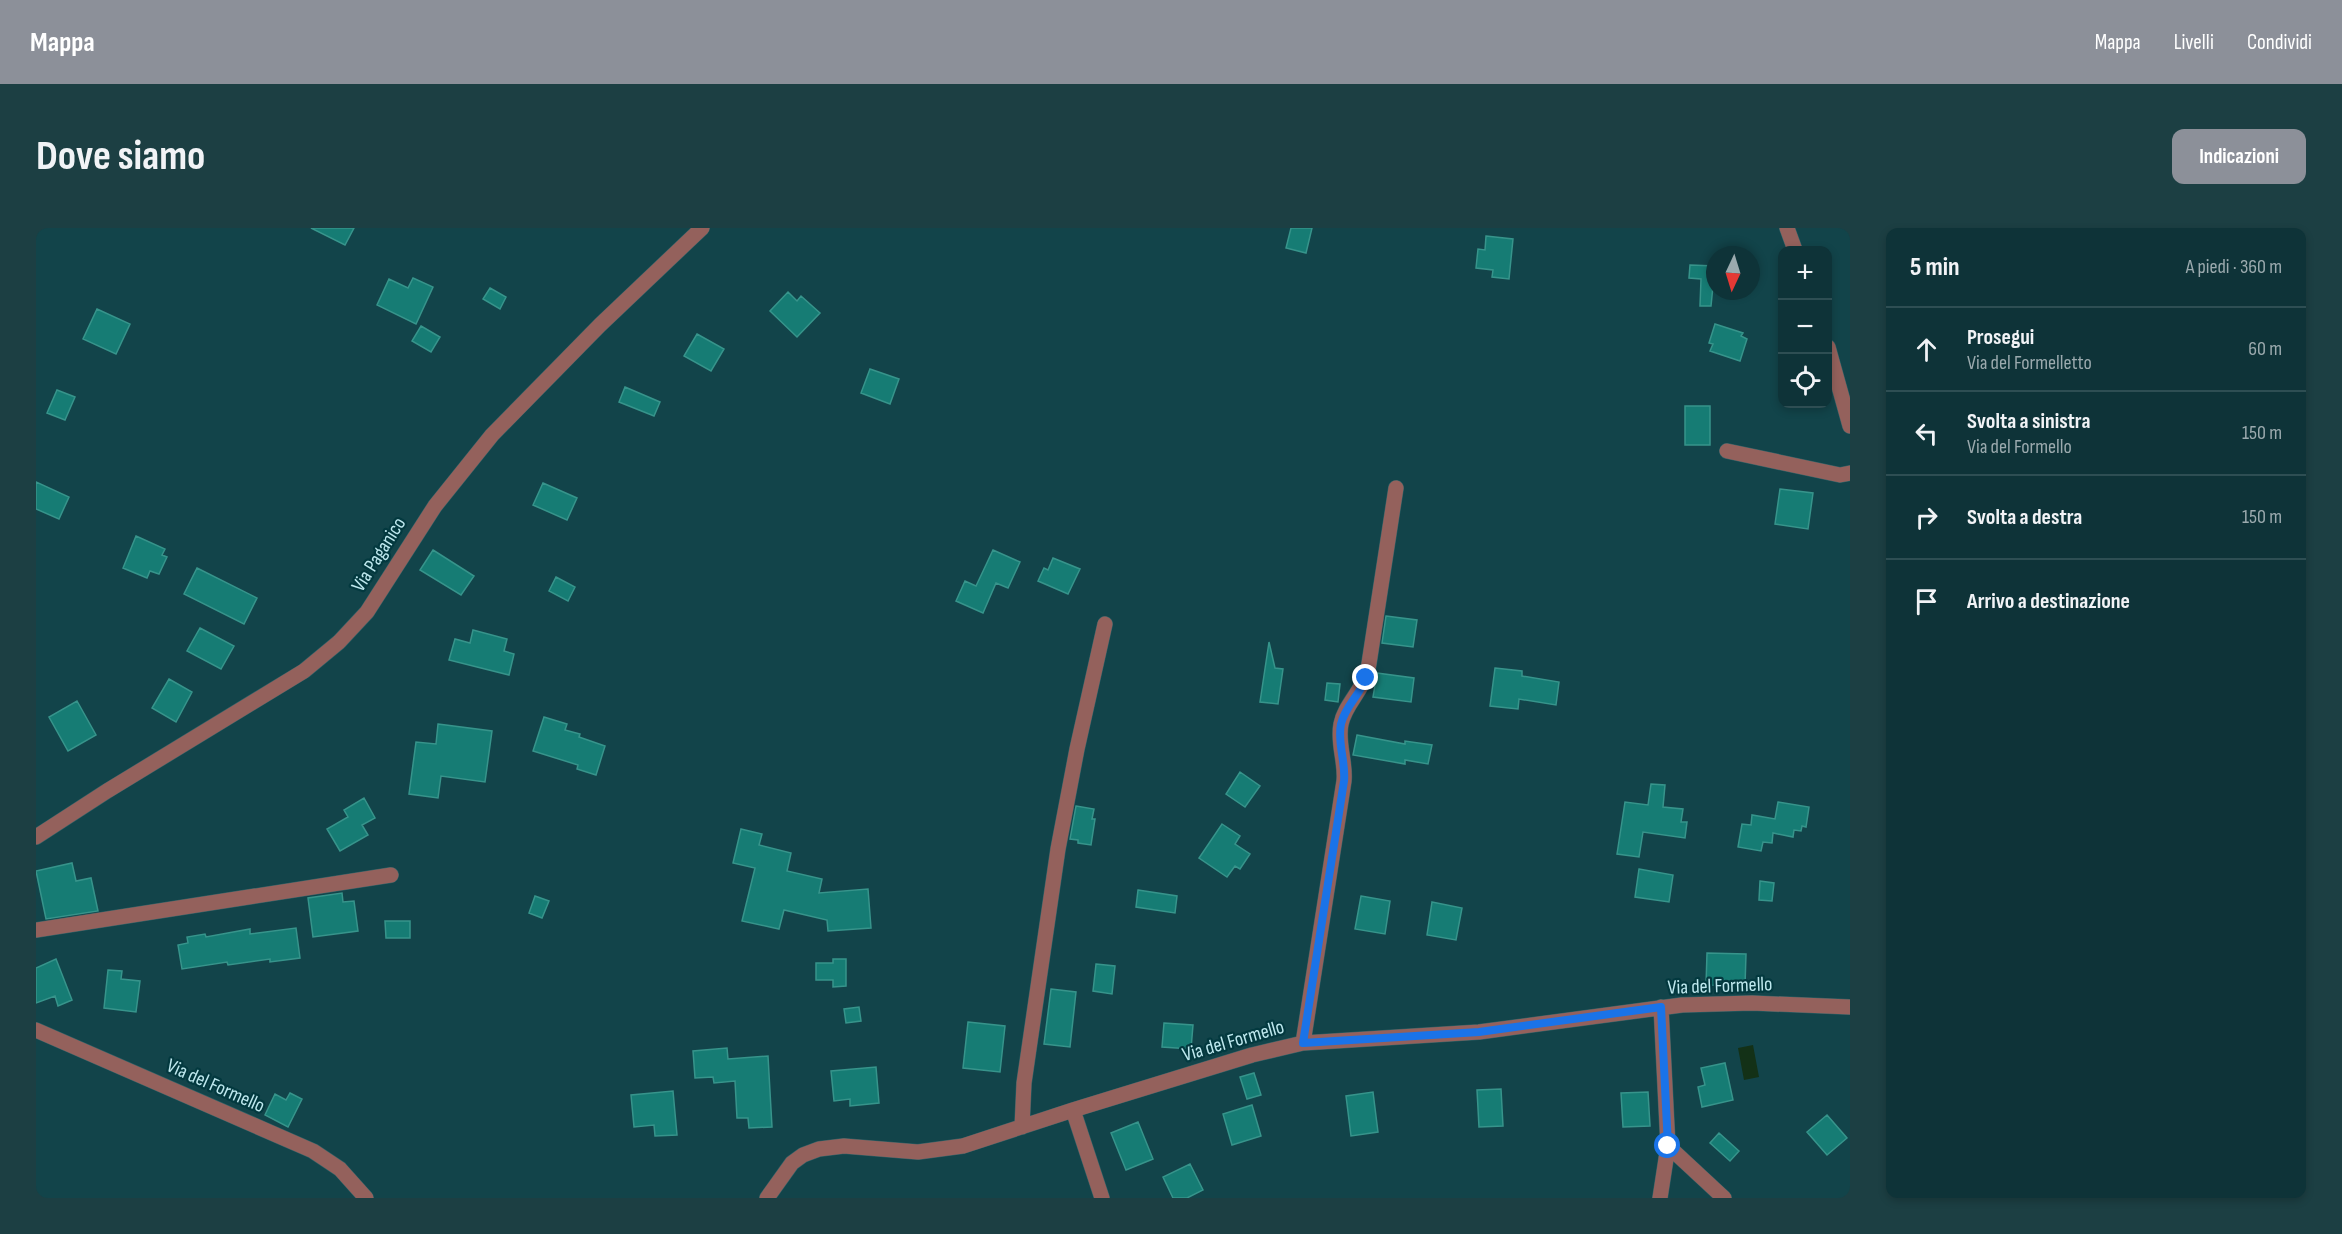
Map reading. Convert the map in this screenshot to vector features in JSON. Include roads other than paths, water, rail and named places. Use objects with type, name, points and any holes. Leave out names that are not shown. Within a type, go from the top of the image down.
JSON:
[{"type":"street","name":"Via Paganico","points":[[36,837],[304,671],[331,650],[366,612],[435,506],[492,435],[600,325],[702,228]]},
{"type":"street","points":[[1787,228],[1794,246]]},
{"type":"street","points":[[1829,354],[1850,426]]},
{"type":"street","points":[[1728,452],[1840,475],[1850,473]]},
{"type":"street","points":[[1303,1043],[1344,781],[1340,730],[1346,711],[1363,685],[1368,670],[1396,488]]},
{"type":"street","points":[[1022,1127],[1024,1083],[1058,849],[1105,624]]},
{"type":"street","points":[[36,930],[391,875]]},
{"type":"street","name":"Via del Formello","points":[[767,1198],[792,1163],[803,1155],[819,1149],[844,1146],[897,1152],[932,1151],[974,1143],[1252,1054],[1303,1043],[1488,1031],[1661,1007],[1752,1003],[1850,1007]]},
{"type":"street","points":[[1660,1198],[1668,1146],[1661,1007]]},
{"type":"street","name":"Via del Formello","points":[[36,1030],[314,1151],[340,1169],[366,1198]]},
{"type":"street","points":[[1073,1110],[1102,1198]]},
{"type":"street","points":[[1668,1146],[1724,1198]]}]
